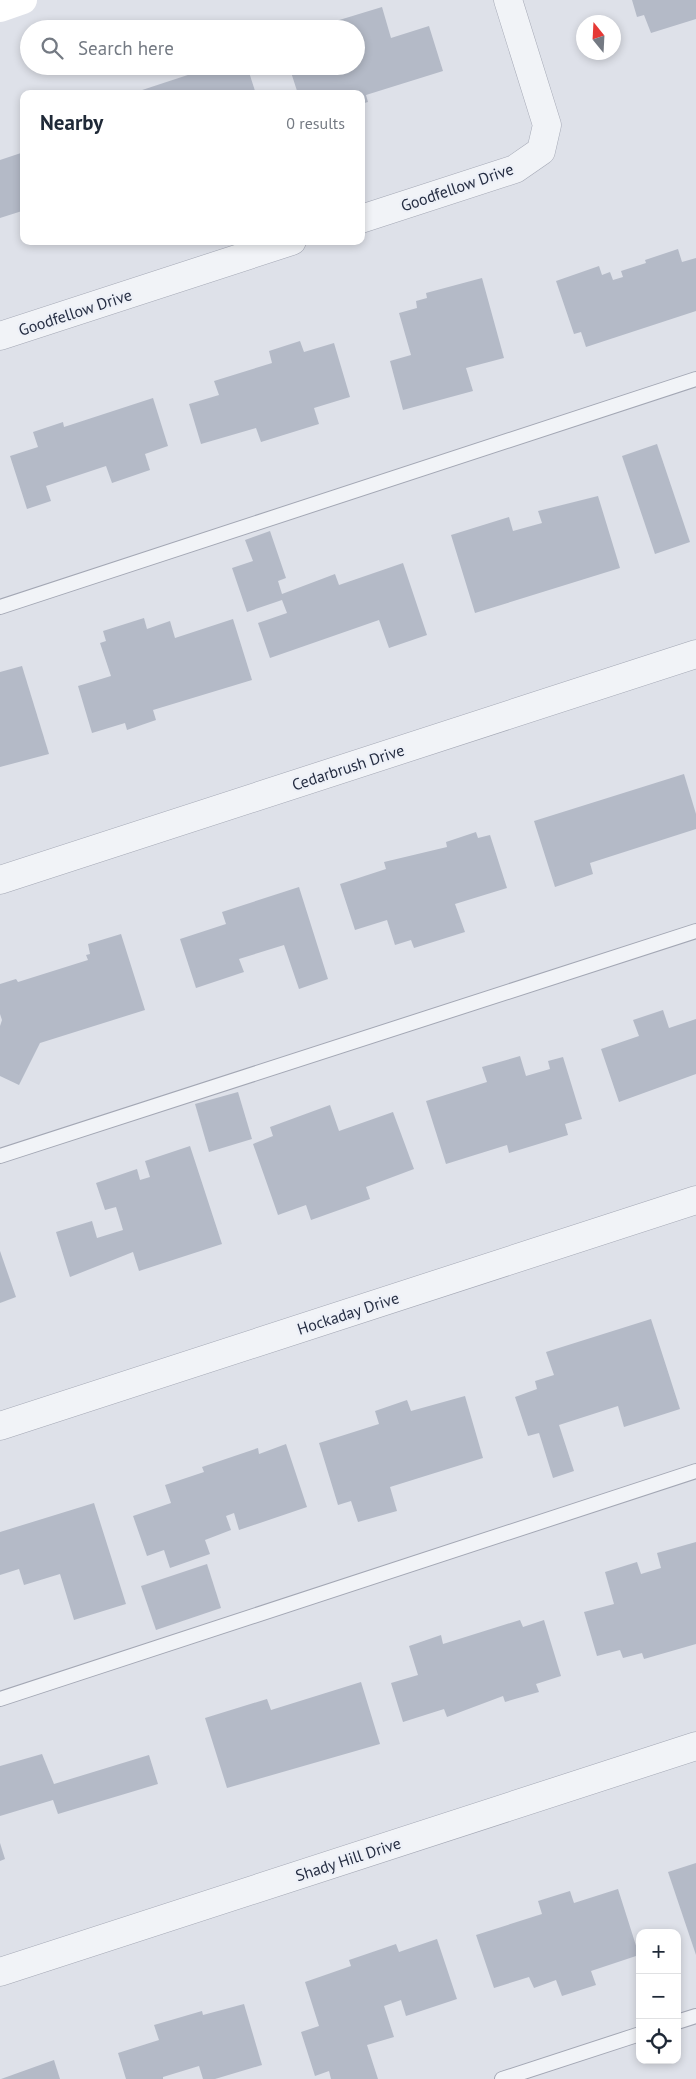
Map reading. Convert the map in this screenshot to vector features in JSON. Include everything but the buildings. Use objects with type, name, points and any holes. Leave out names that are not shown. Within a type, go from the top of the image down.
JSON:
[{"type":"main road","points":[[0,8],[23,0]]},
{"type":"street","name":"Goodfellow Drive","points":[[365,218],[515,169],[541,152],[547,124],[508,0]]},
{"type":"street","name":"Goodfellow Drive","points":[[0,336],[280,245]]},
{"type":"street","name":"Cedarbrush Drive","points":[[0,880],[696,654]]},
{"type":"street","name":"Hockaday Drive","points":[[0,1426],[696,1200]]},
{"type":"street","name":"Shady Hill Drive","points":[[0,1972],[696,1746]]},
{"type":"lane","points":[[0,607],[696,379]]},
{"type":"lane","points":[[0,1156],[696,931]]},
{"type":"lane","points":[[0,1699],[696,1471]]},
{"type":"lane","points":[[681,2021],[696,2016]]},
{"type":"lane","points":[[502,2079],[636,2035]]}]
